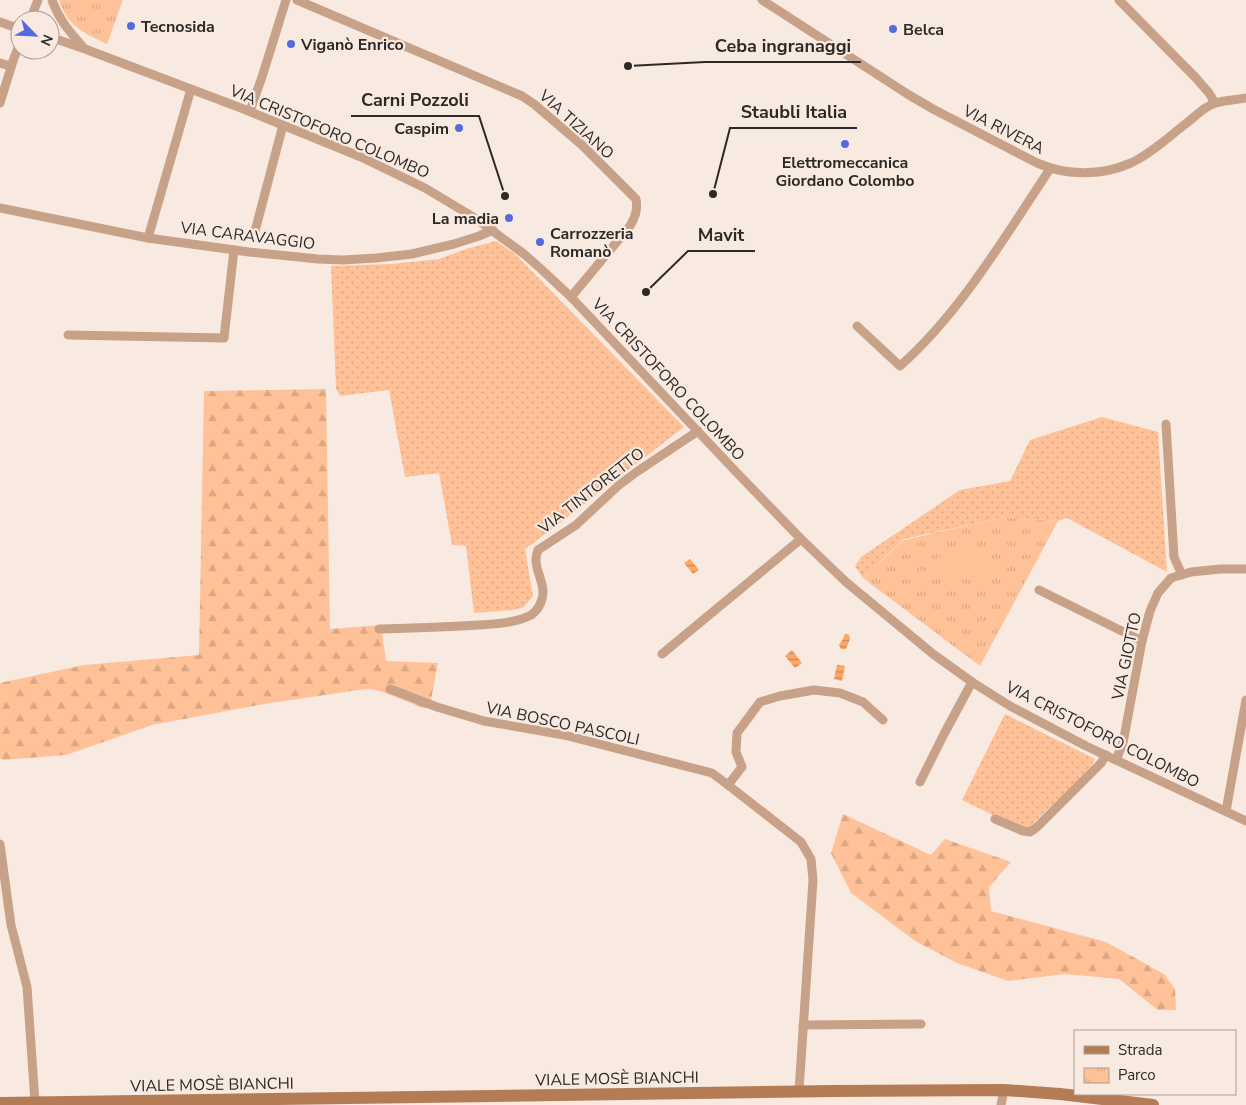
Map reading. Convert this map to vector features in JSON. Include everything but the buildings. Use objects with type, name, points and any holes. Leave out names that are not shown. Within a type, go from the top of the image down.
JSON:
[{"type":"main road","name":"VIALE MOSÈ BIANCHI","points":[[0,1102],[1004,1090],[1060,1094],[1111,1102],[1153,1105]]},
{"type":"street","name":"VIA CRISTOFORO COLOMBO","points":[[52,0],[66,28],[85,49],[250,111],[361,157],[405,178],[456,206],[492,230],[524,254],[571,297],[801,540],[846,582],[933,654],[1010,706],[1116,760],[1246,821]]},
{"type":"street","points":[[250,111],[286,0]]},
{"type":"street","name":"VIA TIZIANO","points":[[296,0],[522,96],[534,104],[582,146],[636,199],[635,217],[630,226],[571,297]]},
{"type":"street","name":"VIA RIVERA","points":[[762,0],[914,98],[1050,169],[1081,173],[1122,166],[1141,157],[1215,103],[1246,98]]},
{"type":"street","points":[[1119,0],[1195,77],[1215,103]]},
{"type":"street","points":[[60,40],[85,49]]},
{"type":"street","points":[[0,103],[13,60]]},
{"type":"street","points":[[0,63],[11,66]]},
{"type":"street","points":[[148,238],[191,89]]},
{"type":"street","points":[[255,231],[283,125]]},
{"type":"street","points":[[857,326],[900,366],[915,353],[965,296],[1050,169]]},
{"type":"street","name":"VIA CARAVAGGIO","points":[[0,208],[148,238],[289,257],[318,259],[343,260],[412,254],[479,236],[492,230]]},
{"type":"street","points":[[68,336],[224,338],[234,250]]},
{"type":"street","points":[[1166,424],[1174,557],[1182,575]]},
{"type":"street","name":"VIA TINTORETTO","points":[[379,629],[497,624],[530,616],[541,603],[544,588],[537,570],[536,555],[538,550],[576,525],[619,485],[698,432]]},
{"type":"street","points":[[662,654],[801,540]]},
{"type":"street","name":"VIA GIOTTO","points":[[1116,760],[1123,742],[1142,641],[1150,611],[1158,593],[1171,578],[1191,572],[1246,569]]},
{"type":"street","points":[[1038,590],[1142,641]]},
{"type":"street","points":[[920,782],[972,682]]},
{"type":"street","name":"VIA BOSCO PASCOLI","points":[[390,689],[437,708],[484,721],[564,735],[712,773],[801,842],[811,859],[813,880],[799,1092]]},
{"type":"street","points":[[728,785],[742,767],[736,752],[737,733],[760,702],[780,696],[814,690],[840,693],[864,702],[884,720]]},
{"type":"street","points":[[1226,811],[1246,700]]},
{"type":"street","points":[[995,820],[1030,832],[1101,763],[1106,755]]},
{"type":"street","points":[[0,844],[11,922],[27,987],[35,1102]]},
{"type":"street","points":[[0,924],[11,922]]},
{"type":"street","points":[[803,1025],[921,1024]]},
{"type":"street","points":[[1002,1105],[1004,1090]]},
{"type":"green space","points":[[59,0],[123,0],[107,44],[77,28],[67,16]]},
{"type":"green space","points":[[496,241],[515,254],[684,427],[525,549],[533,596],[524,607],[514,610],[474,613],[466,546],[452,545],[439,473],[405,477],[389,390],[340,396],[336,389],[331,266],[391,264],[439,259]]},
{"type":"green space","points":[[326,389],[330,629],[381,625],[386,661],[438,663],[431,700],[426,709],[377,690],[365,689],[258,705],[152,725],[66,755],[3,760],[0,758],[0,683],[84,665],[199,655],[204,391]]},
{"type":"green space","points":[[1102,417],[1158,432],[1167,572],[1067,518],[1058,521],[1005,517],[904,539],[863,578],[855,566],[861,557],[960,490],[1010,481],[1030,440]]},
{"type":"green space","points":[[1005,517],[1058,521],[980,666],[863,578],[904,540]]},
{"type":"green space","points":[[989,547],[994,570],[944,580],[939,557]]},
{"type":"green space","points":[[1005,714],[1095,759],[1091,766],[1070,788],[1025,831],[962,800]]},
{"type":"green space","points":[[843,814],[931,855],[945,839],[1011,862],[989,887],[991,911],[1106,942],[1164,974],[1175,989],[1176,1010],[1158,1010],[1119,979],[1065,974],[1008,981],[957,963],[915,941],[851,893],[831,853]]},
{"type":"shaded area","points":[[690,559],[699,570],[693,574],[684,563]]},
{"type":"shaded area","points":[[845,634],[849,635],[850,639],[846,649],[841,649],[839,645]]},
{"type":"shaded area","points":[[792,650],[802,663],[795,668],[785,656]]},
{"type":"shaded area","points":[[837,665],[845,666],[842,681],[834,679]]},
{"type":"place","name":"Tecnosida","points":[[131,26]]},
{"type":"place","name":"Belca","points":[[893,29]]},
{"type":"place","name":"Viganò Enrico","points":[[291,44]]},
{"type":"place","name":"Ceba ingranaggi","points":[[628,66]]},
{"type":"place","name":"Caspim","points":[[459,128]]},
{"type":"place","name":"Elettromeccanica Giordano Colombo","points":[[845,144]]},
{"type":"place","name":"Staubli Italia","points":[[713,194]]},
{"type":"place","name":"Carni Pozzoli","points":[[505,196]]},
{"type":"place","name":"La madia","points":[[509,218]]},
{"type":"place","name":"Carrozzeria Romanò","points":[[540,242]]},
{"type":"place","name":"Mavit","points":[[646,292]]}]
